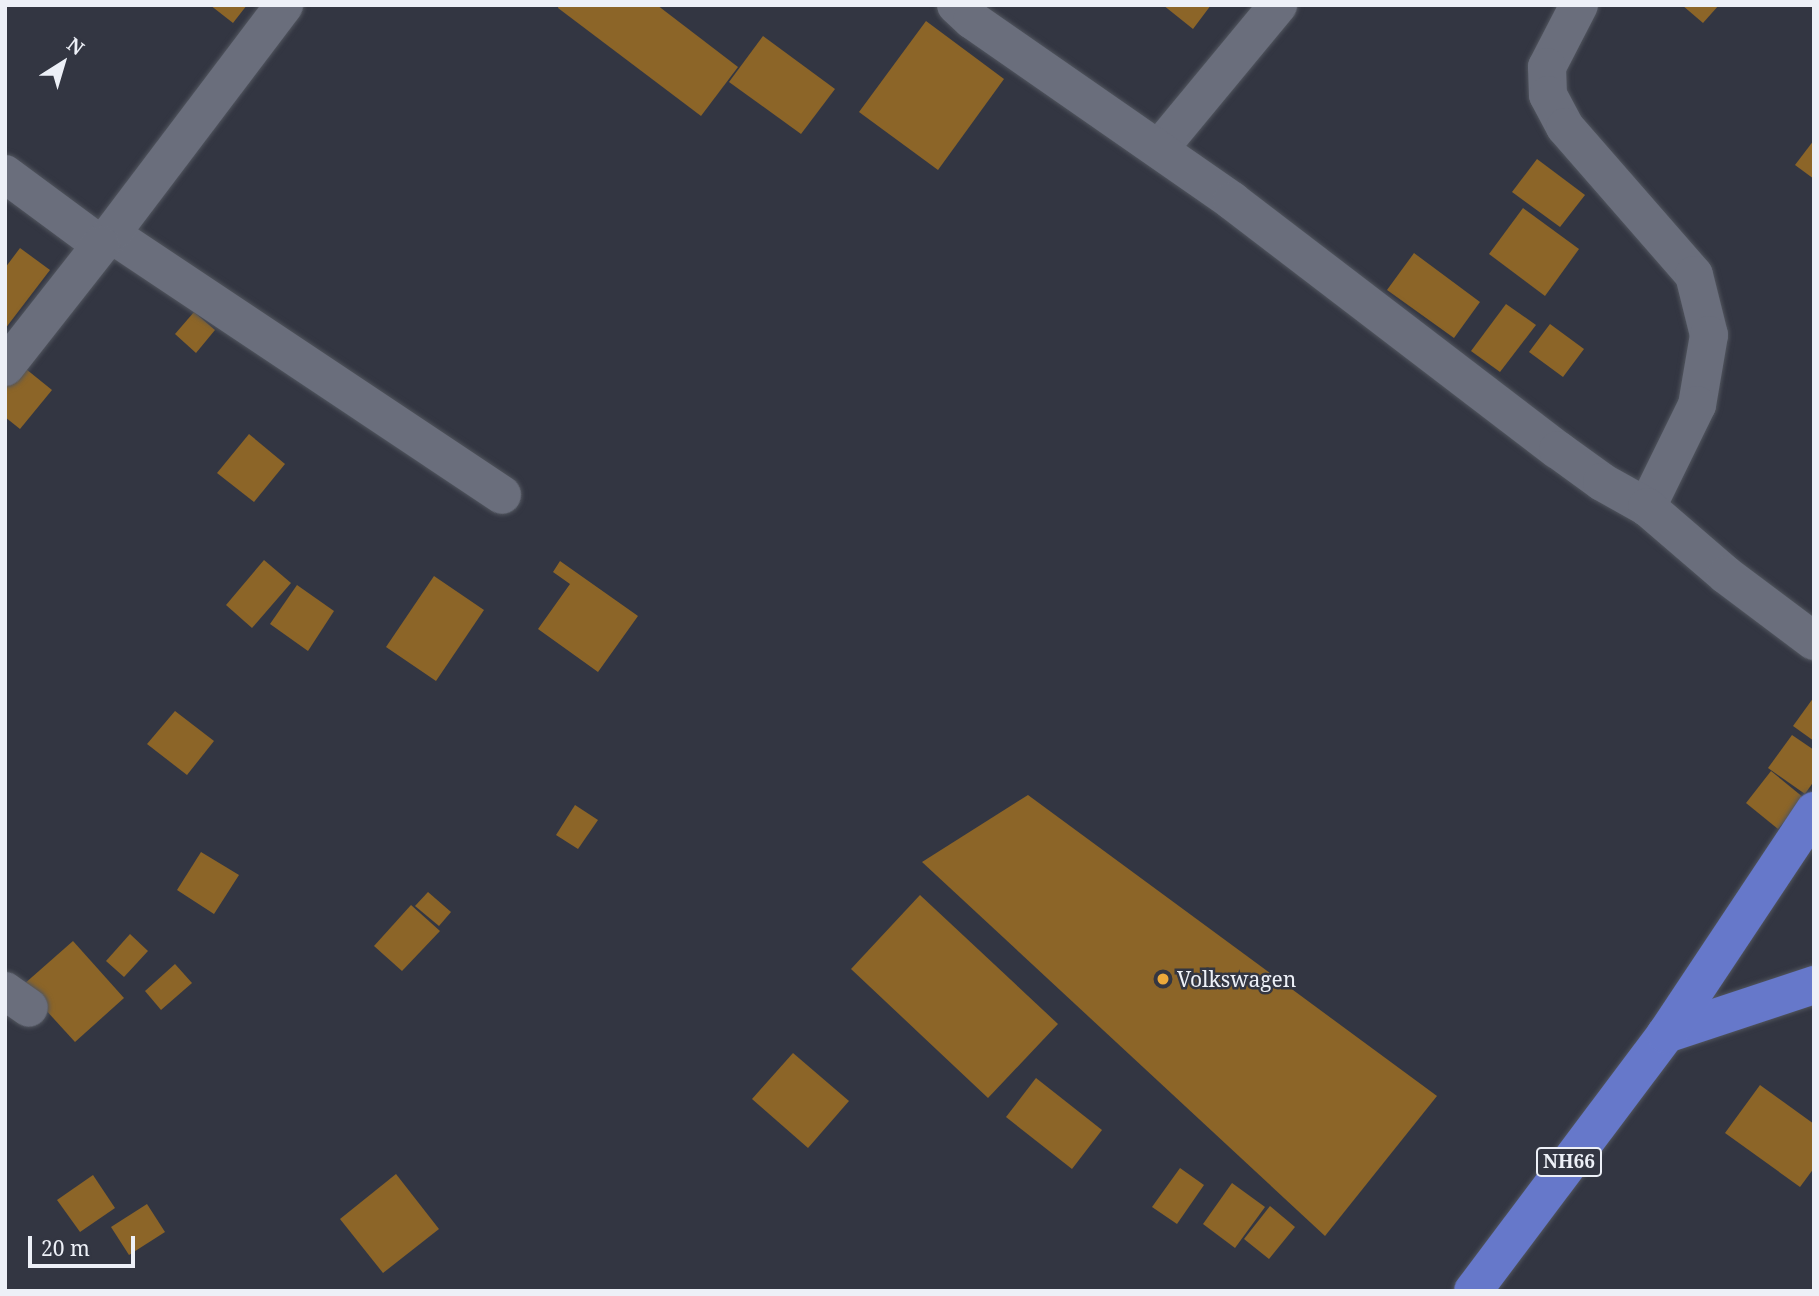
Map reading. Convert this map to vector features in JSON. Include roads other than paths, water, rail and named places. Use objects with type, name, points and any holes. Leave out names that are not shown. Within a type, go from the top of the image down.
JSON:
[{"type":"highway","name":"NH66","points":[[1472,1291],[1666,1034],[1814,811]]},
{"type":"highway","points":[[1666,1034],[1814,985]]},
{"type":"street","points":[[5,367],[106,240],[284,5]]},
{"type":"street","points":[[956,5],[1005,44],[1159,149],[1358,295],[1558,450],[1647,507],[1726,575],[1814,641]]},
{"type":"street","points":[[1159,149],[1278,5]]},
{"type":"street","points":[[1578,5],[1547,67],[1548,95],[1565,127],[1694,275],[1709,335],[1697,405],[1647,507]]},
{"type":"street","points":[[5,174],[502,495]]},
{"type":"place","name":"Volkswagen","points":[[1163,979]]}]
